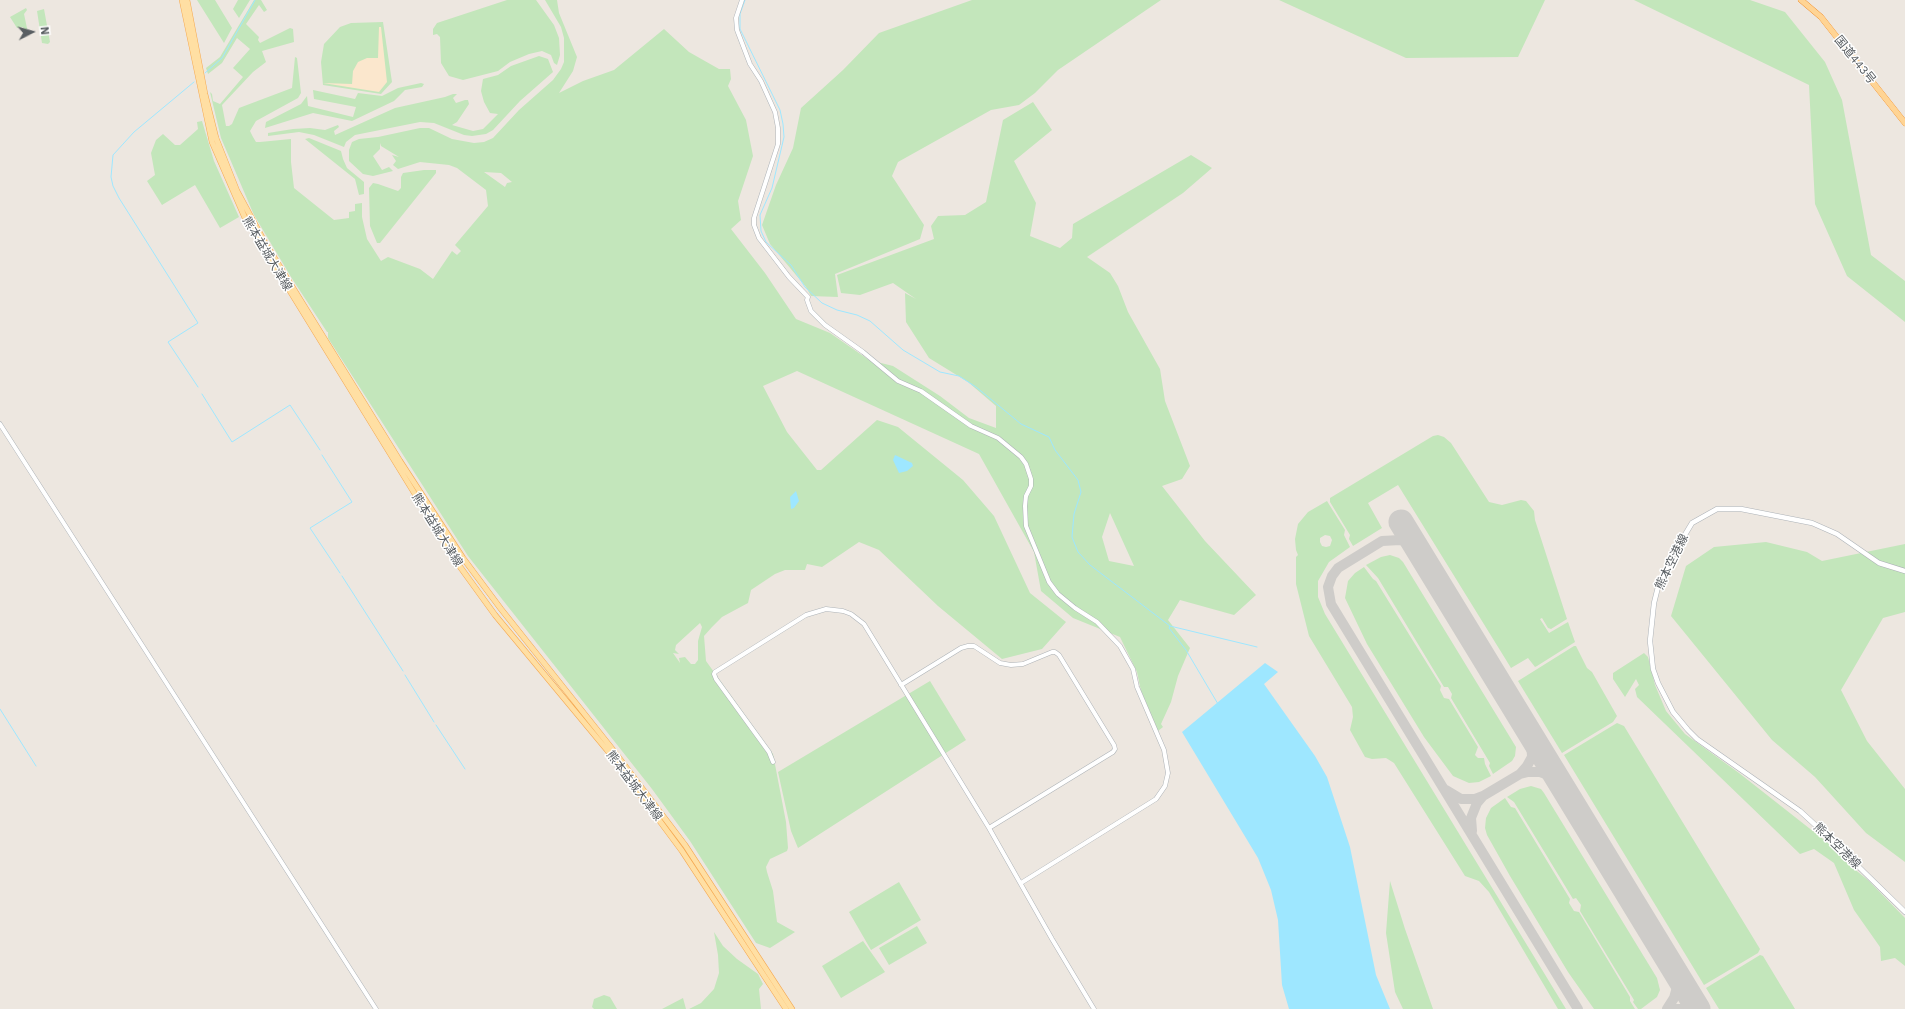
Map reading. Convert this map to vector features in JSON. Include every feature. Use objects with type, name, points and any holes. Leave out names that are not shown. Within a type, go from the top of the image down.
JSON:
[{"type":"highway","name":"国道443号","points":[[1801,0],[1821,17],[1905,123]]},
{"type":"main road","name":"熊本益城大津線","points":[[182,0],[212,142],[232,192],[245,218],[458,564],[495,615],[607,750],[682,850],[786,1009]]},
{"type":"main road","name":"熊本益城大津線","points":[[187,0],[205,94],[216,138],[237,191],[264,241],[400,461],[463,558],[501,609],[610,746],[685,845],[792,1009]]},
{"type":"main road","name":"熊本空港線","points":[[1905,571],[1880,563],[1837,534],[1812,523],[1741,509],[1717,509],[1692,523],[1672,558],[1658,588],[1654,603],[1650,642],[1653,668],[1658,683],[1673,712],[1688,730],[1697,739],[1800,811],[1824,832],[1905,912]]},
{"type":"street","points":[[742,0],[736,18],[737,30],[750,64],[761,81],[776,112],[778,128],[778,144],[754,218],[754,225],[759,238],[789,277],[808,297],[808,304],[811,311],[825,325],[863,352],[898,381],[921,390],[971,426],[998,438],[1021,457],[1026,464],[1031,479],[1031,486],[1026,496],[1026,526],[1049,582],[1058,594],[1075,608],[1097,622],[1120,646],[1133,670],[1137,687],[1164,750],[1168,773],[1165,786],[1156,799],[1022,883]]},
{"type":"street","points":[[0,424],[376,1009]]},
{"type":"street","points":[[774,762],[769,752],[716,679],[714,674],[715,672],[801,618],[816,611],[826,609],[843,611],[851,614],[864,624],[1022,883],[1052,939],[1094,1009]]},
{"type":"street","points":[[901,685],[962,648],[968,646],[974,646],[1000,663],[1011,665],[1023,664],[1052,652],[1059,655],[1115,749],[1113,752],[989,828]]},
{"type":"green space","points":[[197,0],[215,0],[232,28],[224,43]]},
{"type":"green space","points":[[238,0],[250,0],[239,18],[233,9]]},
{"type":"green space","points":[[254,0],[261,0],[267,10],[264,12],[259,5],[246,24],[259,37],[258,40],[260,43],[290,28],[293,29],[294,42],[262,51],[266,62],[253,72],[222,105],[226,126],[232,124],[239,108],[292,88],[295,57],[297,58],[301,93],[298,98],[256,121],[250,131],[256,142],[291,139],[291,162],[294,188],[334,220],[349,218],[349,212],[355,211],[355,204],[362,203],[362,217],[367,239],[381,261],[388,257],[420,269],[433,279],[452,251],[457,255],[461,251],[455,245],[488,206],[486,190],[457,168],[449,165],[420,162],[398,169],[393,165],[396,161],[392,155],[399,157],[381,146],[380,143],[380,149],[373,156],[382,170],[389,167],[393,171],[373,176],[363,174],[349,161],[349,150],[352,142],[359,139],[378,137],[420,128],[429,128],[452,139],[474,143],[484,142],[493,138],[519,110],[553,80],[564,62],[564,38],[561,27],[545,0],[557,0],[559,13],[577,57],[573,71],[559,93],[583,81],[614,70],[664,29],[689,52],[719,69],[730,69],[731,79],[728,86],[746,120],[753,156],[738,201],[741,220],[731,229],[765,273],[796,319],[830,333],[869,360],[893,366],[940,396],[969,418],[996,428],[996,406],[968,382],[929,358],[906,322],[905,293],[916,299],[893,283],[860,295],[841,293],[837,275],[934,239],[931,226],[938,216],[965,215],[986,202],[1003,120],[1033,102],[1052,130],[1014,161],[1036,203],[1030,236],[1060,248],[1072,238],[1073,224],[1191,155],[1212,168],[1183,193],[1087,257],[1110,273],[1118,286],[1128,312],[1160,369],[1165,401],[1190,466],[1182,479],[1162,486],[1205,541],[1256,595],[1234,615],[1180,600],[1168,620],[1190,648],[1178,676],[1171,702],[1161,724],[1163,727],[1158,731],[1141,691],[1137,672],[1120,637],[1073,618],[1041,591],[1034,552],[979,454],[797,371],[763,386],[787,432],[817,470],[821,470],[877,420],[898,427],[963,480],[994,516],[1030,593],[1066,622],[1042,649],[1002,659],[938,606],[879,550],[859,542],[822,567],[807,564],[805,570],[785,570],[775,574],[751,590],[748,603],[722,617],[712,627],[704,636],[706,661],[773,754],[786,822],[787,851],[770,859],[766,867],[773,891],[777,922],[795,932],[770,948],[756,943],[690,841],[652,789],[468,556],[328,338],[328,332],[291,277],[254,215],[221,138],[210,92],[212,94],[213,101],[220,104],[243,77],[233,68],[250,49],[237,38],[222,63],[208,74],[206,68],[220,57]],"holes":[[[484,172],[501,173],[512,182],[507,183],[505,187]],[[1110,513],[1134,566],[1109,561],[1102,537]],[[700,623],[702,627],[698,641],[698,660],[695,664],[691,664],[685,657],[679,658],[680,663],[673,653],[679,654],[675,650],[676,645]]]},
{"type":"green space","points":[[507,0],[536,0],[554,25],[559,38],[560,55],[557,65],[554,63],[551,55],[542,51],[529,54],[510,62],[498,71],[463,80],[449,76],[441,63],[440,37],[437,34],[433,35],[433,29],[437,23]]},
{"type":"green space","points":[[972,0],[1161,0],[1058,70],[1035,93],[1019,105],[991,110],[898,162],[892,176],[924,225],[920,239],[835,274],[838,297],[811,296],[806,287],[770,244],[762,225],[776,185],[793,148],[801,108],[843,70],[879,33]]},
{"type":"green space","points":[[1279,0],[1545,0],[1518,57],[1406,58]]},
{"type":"green space","points":[[1634,0],[1750,0],[1785,12],[1825,62],[1842,100],[1871,255],[1905,281],[1905,322],[1847,276],[1815,204],[1809,85]]},
{"type":"green space","points":[[26,8],[27,10],[24,14],[28,33],[26,34],[23,27],[17,28],[10,17]]},
{"type":"green space","points":[[44,9],[50,42],[48,44],[42,43],[37,11]]},
{"type":"green space","points":[[383,22],[392,82],[381,94],[323,85],[321,62],[324,44],[340,27],[351,23]]},
{"type":"green space","points":[[539,56],[548,59],[553,72],[520,101],[493,130],[486,134],[472,136],[464,135],[434,123],[420,122],[355,135],[346,142],[344,147],[314,135],[299,132],[268,136],[268,133],[293,129],[310,128],[325,130],[338,125],[339,127],[334,131],[335,135],[395,108],[453,94],[457,94],[453,98],[456,103],[468,100],[469,104],[457,122],[452,125],[473,131],[483,129],[498,114],[490,113],[484,102],[481,91],[483,79],[498,75],[511,66]]},
{"type":"green space","points":[[421,83],[424,84],[422,87],[405,90],[394,101],[352,121],[313,113],[265,128],[266,122],[301,104],[307,96],[308,106],[353,117],[356,107],[314,99],[313,90],[355,99],[358,93],[382,96],[398,88]]},
{"type":"green space","points":[[202,121],[214,161],[239,217],[220,228],[195,185],[162,205],[147,181],[155,175],[151,153],[156,140],[163,134],[175,145],[180,145],[198,129],[197,122]]},
{"type":"green space","points":[[309,138],[341,151],[347,168],[364,182],[364,194],[359,195],[355,179],[305,139]]},
{"type":"green space","points":[[436,170],[436,173],[380,243],[377,243],[370,226],[369,188],[373,183],[398,191],[401,188],[401,177],[403,173]]},
{"type":"green space","points":[[1438,435],[1444,437],[1451,443],[1489,502],[1502,505],[1521,500],[1526,501],[1534,511],[1535,520],[1567,619],[1551,629],[1548,628],[1542,618],[1540,619],[1549,633],[1568,622],[1575,642],[1535,667],[1528,658],[1511,668],[1398,485],[1368,503],[1382,528],[1353,546],[1349,539],[1350,535],[1330,502],[1330,498],[1433,436]]},
{"type":"green space","points":[[1327,501],[1345,530],[1344,535],[1350,547],[1329,562],[1318,581],[1318,597],[1325,614],[1566,1009],[1558,1009],[1489,892],[1479,881],[1465,876],[1394,763],[1386,758],[1372,759],[1365,757],[1350,730],[1353,717],[1352,707],[1309,636],[1296,584],[1296,557],[1298,555],[1295,539],[1298,524],[1308,512]],"holes":[[[1325,535],[1330,536],[1332,540],[1330,546],[1322,546],[1320,538]]]},
{"type":"green space","points":[[1766,542],[1807,552],[1822,561],[1905,544],[1905,612],[1883,618],[1841,690],[1867,741],[1905,789],[1905,862],[1866,833],[1815,777],[1772,740],[1671,616],[1686,566],[1714,547]]},
{"type":"green space","points":[[1390,555],[1399,558],[1403,562],[1516,747],[1515,756],[1512,761],[1493,774],[1489,766],[1490,763],[1451,698],[1452,694],[1448,687],[1444,687],[1378,578],[1366,565],[1381,557]]},
{"type":"green space","points":[[1364,567],[1376,581],[1441,686],[1440,690],[1444,698],[1449,699],[1478,747],[1475,755],[1478,758],[1484,758],[1485,764],[1491,776],[1479,782],[1469,783],[1453,776],[1424,737],[1367,644],[1345,598],[1348,581],[1355,573]]},
{"type":"green space","points":[[1576,646],[1587,668],[1592,672],[1617,716],[1613,722],[1562,753],[1518,681]]},
{"type":"green space","points":[[1644,653],[1648,657],[1655,685],[1666,711],[1685,734],[1739,773],[1828,843],[1847,863],[1869,881],[1905,918],[1905,966],[1895,958],[1881,961],[1880,947],[1854,910],[1834,863],[1814,849],[1800,854],[1637,697],[1635,689],[1639,685],[1636,679],[1625,697],[1613,679],[1613,673]]},
{"type":"green space","points":[[930,681],[966,740],[798,848],[791,831],[778,772]]},
{"type":"green space","points":[[1617,723],[1624,726],[1760,949],[1758,953],[1704,985],[1564,755]]},
{"type":"green space","points":[[1531,786],[1541,789],[1544,793],[1657,978],[1660,990],[1657,997],[1641,1009],[1638,1009],[1633,1002],[1634,1000],[1580,911],[1581,905],[1576,898],[1573,899],[1514,802],[1507,797],[1520,789]]},
{"type":"green space","points":[[1505,798],[1511,807],[1515,808],[1570,899],[1569,903],[1574,911],[1579,912],[1630,997],[1630,1001],[1635,1009],[1594,1009],[1568,972],[1487,835],[1485,828],[1486,818],[1491,808]]},
{"type":"green space","points":[[1390,881],[1433,1009],[1403,1009],[1395,992],[1386,933]]},
{"type":"green space","points":[[899,882],[921,920],[871,950],[849,912]]},
{"type":"green space","points":[[917,926],[927,943],[889,965],[879,948]]},
{"type":"green space","points":[[714,932],[723,946],[737,959],[758,974],[763,984],[759,989],[761,1009],[689,1009],[701,1003],[714,989],[719,973]]},
{"type":"green space","points":[[863,941],[885,972],[841,998],[822,966]]},
{"type":"green space","points":[[1760,955],[1763,956],[1795,1009],[1719,1009],[1706,988]]},
{"type":"green space","points":[[604,995],[610,997],[617,1009],[594,1009],[592,1007],[594,999]]},
{"type":"green space","points":[[683,998],[686,1009],[662,1009]]},
{"type":"sand","points":[[379,27],[381,27],[387,82],[379,92],[323,83],[352,84],[353,71],[358,62],[367,58],[378,58]]},
{"type":"water","points":[[895,455],[912,463],[913,466],[907,471],[899,473],[893,460]]},
{"type":"water","points":[[796,491],[799,501],[794,508],[791,509],[790,497]]},
{"type":"water","points":[[1265,663],[1278,672],[1264,684],[1315,756],[1327,777],[1350,847],[1376,975],[1390,1009],[1289,1009],[1282,985],[1278,920],[1271,890],[1258,858],[1182,732]]},
{"type":"waterway","points":[[205,73],[222,58],[255,0]]},
{"type":"waterway","points":[[745,0],[740,14],[740,29],[780,110],[783,124],[784,137],[772,188],[760,215],[761,231],[766,242],[791,265],[805,287],[822,303],[837,310],[857,315],[870,321],[903,350],[940,372],[959,376],[976,387],[1021,424],[1049,437],[1055,450],[1078,480],[1081,492],[1074,514],[1072,537],[1078,552],[1090,565],[1170,626],[1257,647]]},
{"type":"waterway","points":[[194,82],[134,132],[113,155],[111,177],[113,186],[119,198],[198,323],[168,342],[198,387]]},
{"type":"waterway","points":[[202,394],[232,442],[290,405],[320,450]]},
{"type":"waterway","points":[[322,455],[352,502],[310,528],[340,573]]},
{"type":"waterway","points":[[342,576],[403,671]]},
{"type":"waterway","points":[[1170,626],[1169,628],[1186,650],[1218,704]]},
{"type":"waterway","points":[[405,675],[434,722]]},
{"type":"waterway","points":[[0,709],[36,766]]},
{"type":"waterway","points":[[436,725],[465,769]]},
{"type":"taxiway","points":[[1416,546],[1410,542],[1400,540],[1382,541],[1338,568],[1332,576],[1328,587],[1331,604],[1578,1009]]},
{"type":"taxiway","points":[[1520,774],[1532,757],[1531,736]]},
{"type":"taxiway","points":[[1472,831],[1471,818],[1477,803],[1483,796],[1520,774],[1540,772],[1554,777],[1559,781]]},
{"type":"taxiway","points":[[1446,790],[1461,799],[1475,799],[1483,796]]},
{"type":"taxiway","points":[[1667,1009],[1674,998],[1677,987],[1676,975],[1672,966]]},
{"type":"taxiway","points":[[1672,1009],[1686,1009]]},
{"type":"runway","points":[[1401,522],[1698,1009]]}]
